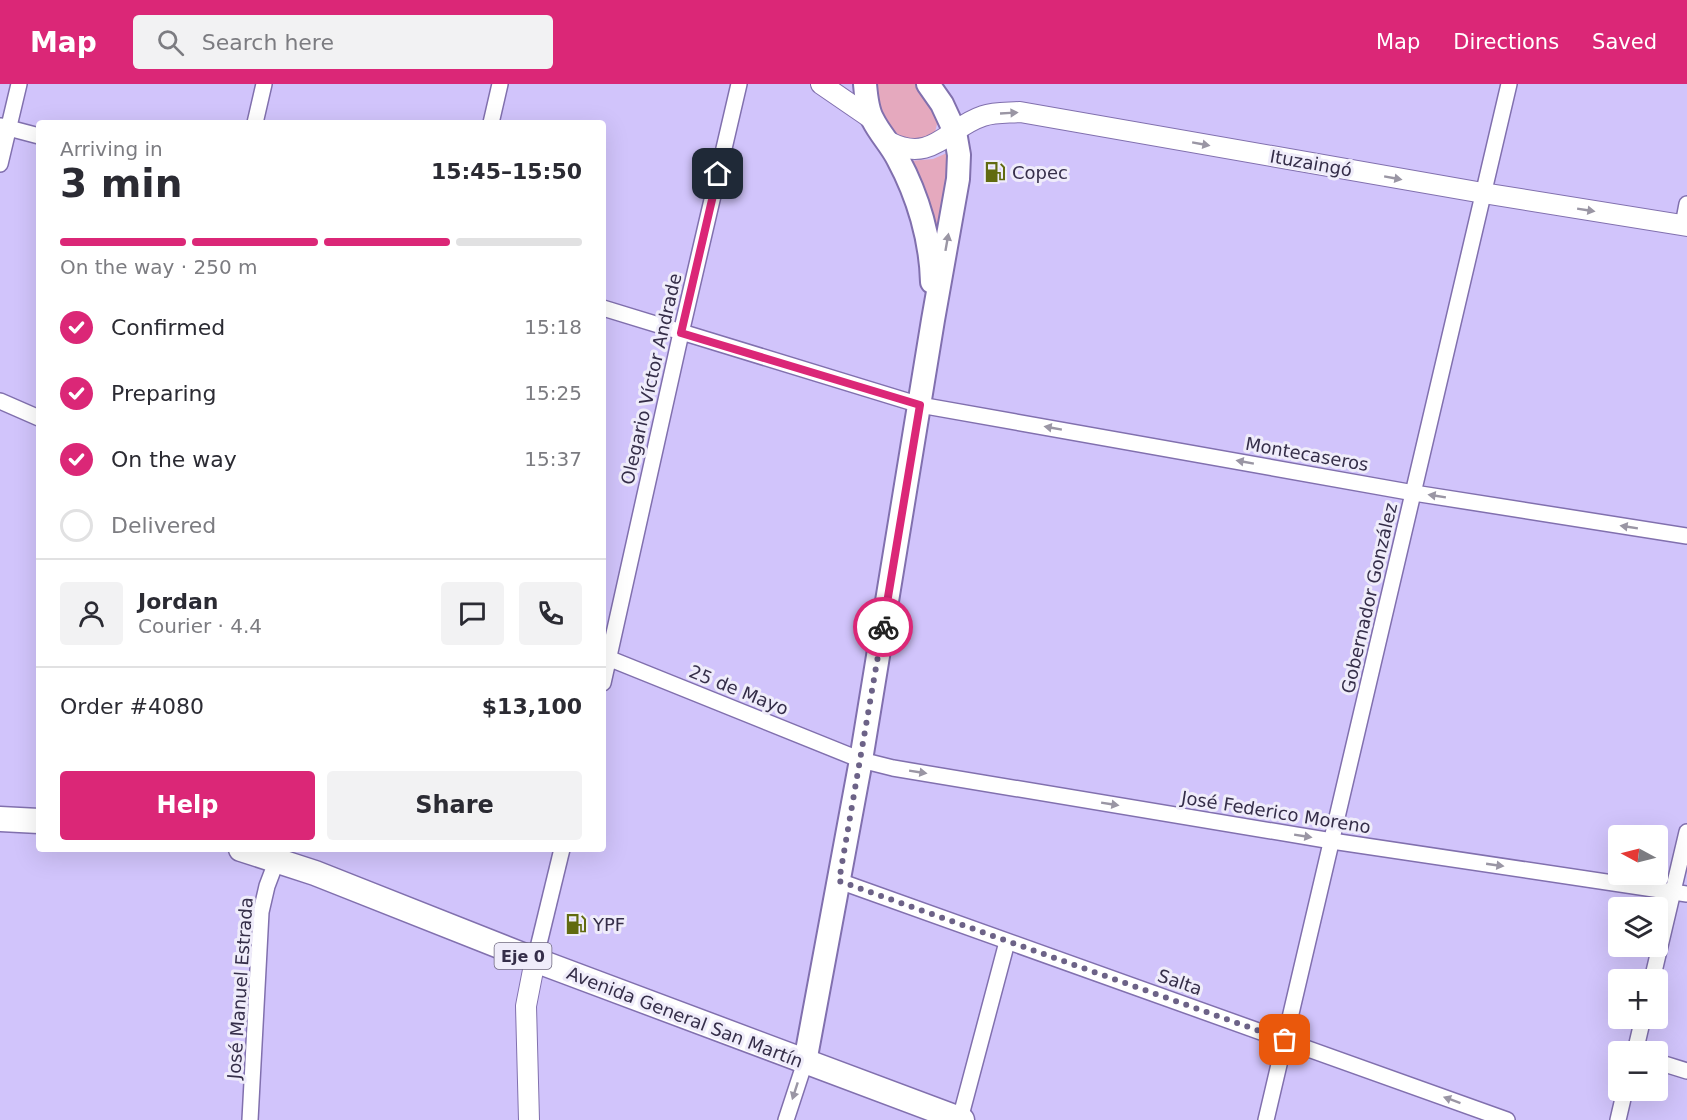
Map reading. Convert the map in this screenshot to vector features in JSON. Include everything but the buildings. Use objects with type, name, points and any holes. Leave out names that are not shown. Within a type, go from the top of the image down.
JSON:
[{"type":"main road","points":[[805,1062],[861,760],[958,179],[959,155],[928,84]]},
{"type":"main road","points":[[867,87],[872,119],[889,142],[908,178],[920,210],[932,276],[933,320]]},
{"type":"main road","points":[[0,819],[36,821]]},
{"type":"main road","name":"Avenida General San Martín","points":[[260,852],[279,855],[315,873],[535,960],[961,1120]]},
{"type":"street","points":[[0,164],[4,127],[19,84]]},
{"type":"street","points":[[256,120],[264,84]]},
{"type":"street","points":[[492,120],[500,84]]},
{"type":"street","name":"Olegario Víctor Andrade","points":[[606,658],[739,84]]},
{"type":"street","points":[[821,84],[872,119]]},
{"type":"street","name":"Gobernador González","points":[[1266,1120],[1509,84]]},
{"type":"street","name":"Ituzaingó","points":[[889,142],[905,149],[931,147],[948,128],[982,116],[1020,112],[1685,226]]},
{"type":"street","points":[[4,127],[36,135]]},
{"type":"street","points":[[1685,226],[1687,204]]},
{"type":"street","name":"Montecaseros","points":[[606,309],[920,405],[1414,493],[1687,536]]},
{"type":"street","points":[[0,401],[36,417]]},
{"type":"street","name":"25 de Mayo","points":[[606,658],[861,760]]},
{"type":"street","name":"José Federico Moreno","points":[[861,760],[893,768],[1332,841],[1680,893]]},
{"type":"street","points":[[1656,969],[1680,893],[1687,832]]},
{"type":"street","points":[[529,1120],[526,1006],[561,852]]},
{"type":"street","name":"José Manuel Estrada","points":[[250,1120],[261,912],[263,899],[279,855]]},
{"type":"street","name":"Salta","points":[[839,881],[1507,1120]]},
{"type":"street","points":[[961,1120],[1006,942]]},
{"type":"street","points":[[786,1120],[805,1062]]},
{"type":"street","points":[[1668,1065],[1687,1071]]},
{"type":"street","points":[[1618,1120],[1622,1101]]},
{"type":"shaded area","points":[[874,84],[918,84],[938,120],[935,132],[925,141],[897,138],[879,115]]},
{"type":"shaded area","points":[[947,153],[950,171],[938,273],[909,161],[933,159]]},
{"type":"way so far","points":[[883,627],[839,881],[1285,1040]]},
{"type":"place","name":"Copec","points":[[995,172]]},
{"type":"place","name":"YPF","points":[[576,924]]},
{"type":"route","points":[[718,174],[681,333],[920,405],[883,627]]}]
